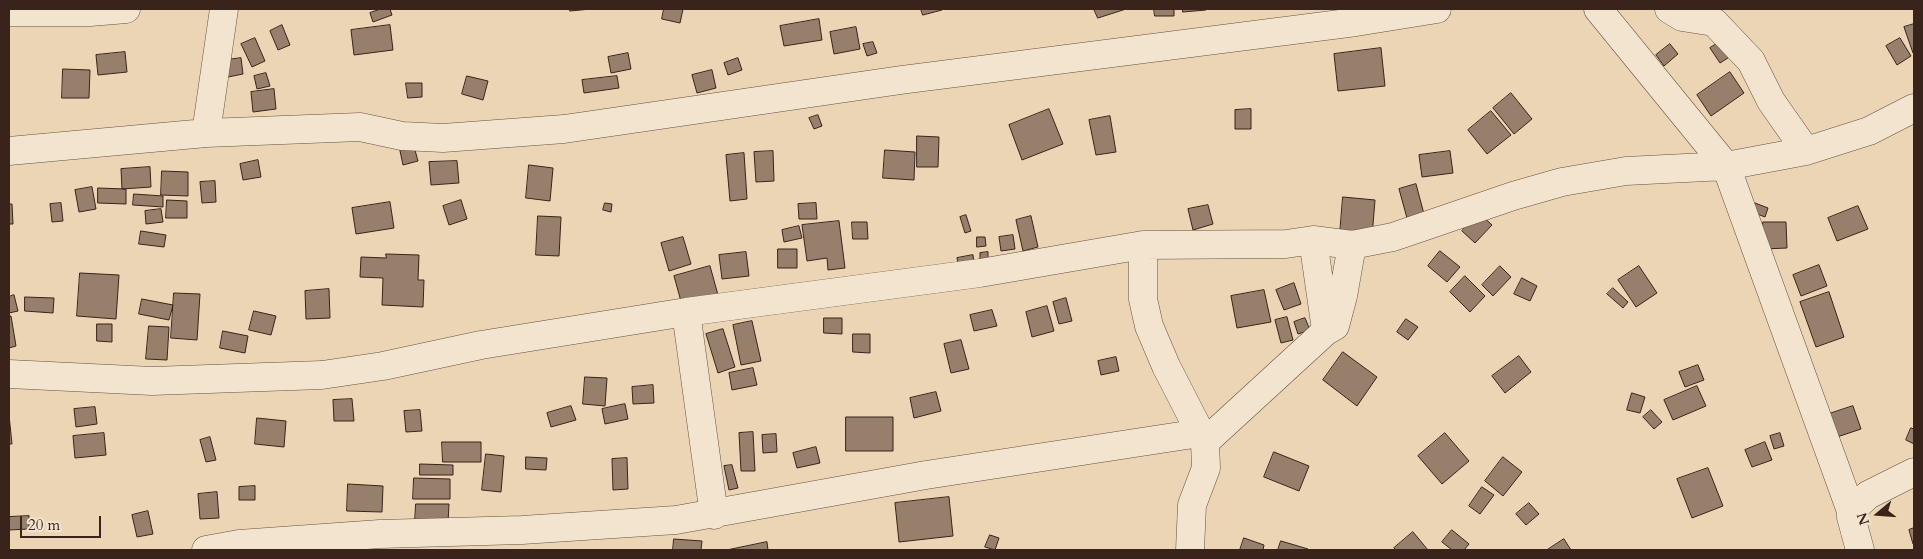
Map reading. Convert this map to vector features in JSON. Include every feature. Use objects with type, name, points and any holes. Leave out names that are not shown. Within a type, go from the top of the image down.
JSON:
[{"type":"street","points":[[9,12],[90,12],[126,9]]},
{"type":"street","points":[[206,133],[224,9]]},
{"type":"street","points":[[9,151],[206,133],[360,127],[402,136],[443,138],[564,129],[1385,13],[1437,9]]},
{"type":"street","points":[[1598,9],[1726,166],[1851,511],[1860,550]]},
{"type":"street","points":[[1683,11],[1714,22],[1751,61],[1772,101],[1806,151]]},
{"type":"street","points":[[9,374],[152,381],[322,375],[383,366],[481,345],[686,312],[980,273],[1143,245],[1286,244],[1313,240],[1352,245],[1393,237],[1513,196],[1562,182],[1626,170],[1726,166],[1806,151],[1869,131],[1914,108]]},
{"type":"street","points":[[1313,240],[1326,330]]},
{"type":"street","points":[[1143,245],[1143,299],[1149,326],[1166,366],[1203,438],[1206,468],[1192,505],[1190,550]]},
{"type":"street","points":[[206,550],[239,544],[371,535],[676,520],[926,475],[1203,438],[1335,326],[1343,296],[1352,245]]},
{"type":"street","points":[[686,312],[714,514]]},
{"type":"street","points":[[1851,511],[1868,495],[1914,472]]},
{"type":"building","points":[[381,9],[390,9],[392,15],[373,22],[370,13]]},
{"type":"building","points":[[570,9],[591,9],[570,11]]},
{"type":"building","points":[[664,9],[683,9],[680,23],[662,19]]},
{"type":"building","points":[[921,9],[941,9],[942,10],[923,15]]},
{"type":"building","points":[[1094,9],[1126,9],[1098,18]]},
{"type":"building","points":[[1154,9],[1174,9],[1174,16],[1155,16]]},
{"type":"building","points":[[1183,9],[1206,9],[1206,10],[1183,12]]},
{"type":"building","points":[[819,19],[822,40],[784,46],[780,26]]},
{"type":"building","points":[[1914,24],[1914,52],[1913,53],[1904,27]]},
{"type":"building","points":[[282,25],[290,45],[278,50],[270,31]]},
{"type":"building","points":[[390,25],[393,50],[354,55],[351,30]]},
{"type":"building","points":[[856,27],[860,49],[834,54],[830,32]]},
{"type":"building","points":[[255,38],[265,61],[252,67],[241,44]]},
{"type":"building","points":[[1900,38],[1911,56],[1897,65],[1886,46]]},
{"type":"building","points":[[1725,39],[1734,54],[1720,63],[1710,48]]},
{"type":"building","points":[[873,42],[877,53],[867,56],[863,44]]},
{"type":"building","points":[[1670,44],[1678,54],[1664,66],[1656,55]]},
{"type":"building","points":[[1381,48],[1385,86],[1338,91],[1334,54]]},
{"type":"building","points":[[125,52],[127,72],[98,75],[96,55]]},
{"type":"building","points":[[628,53],[631,69],[611,73],[608,57]]},
{"type":"building","points":[[241,58],[243,74],[223,78],[220,61]]},
{"type":"building","points":[[738,58],[742,70],[728,75],[724,63]]},
{"type":"building","points":[[63,69],[90,70],[89,98],[62,98]]},
{"type":"building","points":[[712,70],[716,88],[697,93],[692,75]]},
{"type":"building","points":[[1730,72],[1744,93],[1711,116],[1697,95]]},
{"type":"building","points":[[266,73],[270,86],[257,89],[254,76]]},
{"type":"building","points":[[467,76],[488,81],[483,100],[462,94]]},
{"type":"building","points":[[617,76],[619,88],[584,93],[582,80]]},
{"type":"building","points":[[406,83],[422,83],[422,97],[408,98]]},
{"type":"building","points":[[274,89],[276,109],[253,112],[251,92]]},
{"type":"building","points":[[1511,93],[1532,119],[1514,134],[1493,108]]},
{"type":"building","points":[[1049,109],[1063,144],[1022,160],[1009,125]]},
{"type":"building","points":[[1251,109],[1251,129],[1235,129],[1235,110]]},
{"type":"building","points":[[1491,111],[1511,135],[1487,154],[1468,130]]},
{"type":"building","points":[[818,115],[822,126],[814,129],[809,118]]},
{"type":"building","points":[[1110,116],[1116,152],[1096,155],[1089,120]]},
{"type":"building","points":[[917,136],[939,137],[938,167],[917,167]]},
{"type":"building","points":[[413,143],[418,161],[403,165],[399,146]]},
{"type":"building","points":[[885,150],[915,152],[914,180],[883,178]]},
{"type":"building","points":[[773,151],[774,181],[756,182],[754,152]]},
{"type":"building","points":[[1450,151],[1453,173],[1422,177],[1419,155]]},
{"type":"building","points":[[744,153],[747,199],[730,201],[726,155]]},
{"type":"building","points":[[258,160],[261,177],[243,180],[240,164]]},
{"type":"building","points":[[457,161],[459,183],[431,185],[429,162]]},
{"type":"building","points":[[529,165],[553,168],[550,201],[526,198]]},
{"type":"building","points":[[150,167],[151,187],[122,189],[121,169]]},
{"type":"building","points":[[162,171],[188,172],[188,196],[161,195]]},
{"type":"building","points":[[215,181],[216,202],[202,203],[200,182]]},
{"type":"building","points":[[1416,184],[1424,214],[1407,218],[1399,189]]},
{"type":"building","points":[[92,187],[96,209],[79,212],[75,190]]},
{"type":"building","points":[[98,188],[126,189],[126,204],[98,203]]},
{"type":"building","points":[[134,194],[163,196],[163,207],[133,205]]},
{"type":"building","points":[[1343,197],[1375,200],[1372,237],[1340,234]]},
{"type":"building","points":[[167,200],[187,201],[187,218],[166,218]]},
{"type":"building","points":[[461,200],[467,219],[449,225],[443,206]]},
{"type":"building","points":[[390,202],[394,228],[356,234],[352,208]]},
{"type":"building","points":[[61,203],[63,221],[52,222],[50,204]]},
{"type":"building","points":[[605,203],[612,204],[611,212],[603,210]]},
{"type":"building","points":[[816,203],[817,219],[799,219],[798,204]]},
{"type":"building","points":[[1755,203],[1768,208],[1765,217],[1752,212]]},
{"type":"building","points":[[9,204],[12,204],[13,224],[9,224]]},
{"type":"building","points":[[1208,205],[1213,224],[1193,230],[1188,209]]},
{"type":"building","points":[[1858,206],[1868,229],[1837,241],[1828,218]]},
{"type":"building","points":[[161,209],[163,222],[146,224],[145,211]]},
{"type":"building","points":[[1479,213],[1492,225],[1475,243],[1462,231]]},
{"type":"building","points":[[966,215],[971,231],[965,233],[960,217]]},
{"type":"building","points":[[538,216],[561,217],[559,256],[536,255]]},
{"type":"building","points":[[1031,216],[1038,247],[1023,251],[1016,220]]},
{"type":"building","points":[[839,221],[845,268],[828,270],[827,258],[807,261],[802,225]]},
{"type":"building","points":[[852,222],[867,222],[868,239],[853,239]]},
{"type":"building","points":[[1763,222],[1786,222],[1787,248],[1764,249]]},
{"type":"building","points":[[799,226],[802,238],[784,242],[782,230]]},
{"type":"building","points":[[141,231],[166,235],[164,247],[139,244]]},
{"type":"building","points":[[1013,235],[1015,249],[1001,251],[999,237]]},
{"type":"building","points":[[683,237],[691,264],[669,271],[661,243]]},
{"type":"building","points":[[977,237],[985,237],[986,246],[977,247]]},
{"type":"building","points":[[778,249],[797,249],[797,268],[778,268]]},
{"type":"building","points":[[1440,251],[1460,267],[1447,282],[1428,266]]},
{"type":"building","points":[[746,252],[749,276],[722,279],[719,255]]},
{"type":"building","points":[[988,252],[988,269],[980,270],[980,253]]},
{"type":"building","points":[[386,254],[419,255],[418,280],[424,280],[423,307],[382,305],[383,278],[360,277],[361,257],[386,258]]},
{"type":"building","points":[[973,255],[974,265],[959,268],[957,258]]},
{"type":"building","points":[[1819,265],[1827,286],[1801,296],[1793,275]]},
{"type":"building","points":[[710,266],[718,295],[682,305],[674,276]]},
{"type":"building","points":[[1500,266],[1511,277],[1493,296],[1482,285]]},
{"type":"building","points":[[1639,266],[1657,293],[1636,307],[1618,280]]},
{"type":"building","points":[[80,273],[119,275],[116,319],[77,316]]},
{"type":"building","points":[[1465,276],[1485,296],[1470,312],[1450,292]]},
{"type":"building","points":[[1522,278],[1537,286],[1530,301],[1514,294]]},
{"type":"building","points":[[1294,283],[1301,304],[1284,310],[1276,290]]},
{"type":"building","points":[[1613,288],[1628,302],[1623,308],[1607,294]]},
{"type":"building","points":[[329,289],[330,318],[306,319],[305,291]]},
{"type":"building","points":[[1264,290],[1271,322],[1237,328],[1231,296]]},
{"type":"building","points":[[1829,292],[1844,337],[1816,347],[1800,302]]},
{"type":"building","points":[[174,293],[200,294],[197,340],[171,338]]},
{"type":"building","points":[[14,295],[18,311],[9,313],[9,297]]},
{"type":"building","points":[[25,297],[54,298],[53,313],[25,311]]},
{"type":"building","points":[[1066,298],[1072,321],[1059,324],[1053,302]]},
{"type":"building","points":[[142,299],[173,305],[169,320],[139,314]]},
{"type":"building","points":[[1047,306],[1054,331],[1032,337],[1026,312]]},
{"type":"building","points":[[992,310],[997,326],[974,331],[970,315]]},
{"type":"building","points":[[254,311],[276,316],[271,335],[249,330]]},
{"type":"building","points":[[9,316],[11,316],[16,346],[9,348]]},
{"type":"building","points":[[1287,317],[1293,340],[1281,343],[1275,320]]},
{"type":"building","points":[[824,318],[842,318],[842,334],[824,333]]},
{"type":"building","points":[[1305,318],[1310,330],[1298,334],[1294,322]]},
{"type":"building","points":[[1406,319],[1418,327],[1408,340],[1397,332]]},
{"type":"building","points":[[752,321],[761,361],[741,365],[733,325]]},
{"type":"building","points":[[97,324],[112,324],[112,342],[97,341]]},
{"type":"building","points":[[149,326],[169,327],[167,360],[146,359]]},
{"type":"building","points":[[723,329],[735,367],[718,373],[706,334]]},
{"type":"building","points":[[223,331],[248,336],[245,353],[220,348]]},
{"type":"building","points":[[853,334],[870,334],[870,353],[853,352]]},
{"type":"building","points":[[961,340],[969,369],[951,373],[944,344]]},
{"type":"building","points":[[1343,352],[1377,377],[1357,406],[1323,380]]},
{"type":"building","points":[[1519,356],[1531,372],[1505,393],[1492,376]]},
{"type":"building","points":[[1116,357],[1119,371],[1101,375],[1098,361]]},
{"type":"building","points":[[1698,365],[1704,380],[1685,387],[1679,372]]},
{"type":"building","points":[[753,368],[757,385],[732,390],[729,373]]},
{"type":"building","points":[[585,377],[607,378],[605,406],[583,404]]},
{"type":"building","points":[[653,385],[654,403],[633,404],[632,387]]},
{"type":"building","points":[[1697,386],[1706,406],[1673,420],[1664,400]]},
{"type":"building","points":[[936,392],[941,411],[914,418],[910,398]]},
{"type":"building","points":[[1632,393],[1645,397],[1640,413],[1627,410]]},
{"type":"building","points":[[352,399],[354,421],[334,421],[333,400]]},
{"type":"building","points":[[625,404],[628,419],[605,424],[602,409]]},
{"type":"building","points":[[571,406],[576,420],[551,427],[547,413]]},
{"type":"building","points":[[1853,406],[1861,429],[1834,438],[1826,415]]},
{"type":"building","points":[[95,407],[97,424],[76,427],[74,409]]},
{"type":"building","points":[[420,410],[422,431],[406,432],[404,411]]},
{"type":"building","points":[[1651,410],[1662,422],[1654,429],[1643,417]]},
{"type":"building","points":[[9,415],[12,444],[9,444]]},
{"type":"building","points":[[846,417],[893,417],[893,451],[846,451]]},
{"type":"building","points":[[257,418],[286,421],[284,447],[255,444]]},
{"type":"building","points":[[1911,428],[1914,429],[1914,444],[1906,440]]},
{"type":"building","points":[[753,432],[755,471],[741,471],[739,433]]},
{"type":"building","points":[[104,433],[106,455],[75,458],[73,436]]},
{"type":"building","points":[[1445,433],[1469,461],[1442,484],[1418,456]]},
{"type":"building","points":[[1780,433],[1784,446],[1774,449],[1770,436]]},
{"type":"building","points":[[776,434],[777,452],[763,453],[762,435]]},
{"type":"building","points":[[210,437],[216,460],[206,462],[200,440]]},
{"type":"building","points":[[442,442],[481,442],[481,462],[443,462]]},
{"type":"building","points":[[1765,442],[1772,460],[1752,467],[1745,450]]},
{"type":"building","points":[[816,447],[820,463],[797,468],[793,453]]},
{"type":"building","points":[[1274,452],[1309,466],[1299,491],[1264,477]]},
{"type":"building","points":[[486,454],[504,456],[501,492],[482,490]]},
{"type":"building","points":[[526,457],[547,458],[546,470],[526,469]]},
{"type":"building","points":[[1503,457],[1522,472],[1503,496],[1485,481]]},
{"type":"building","points":[[627,458],[628,489],[613,490],[612,459]]},
{"type":"building","points":[[420,464],[453,465],[453,475],[420,475]]},
{"type":"building","points":[[732,465],[738,488],[729,490],[724,466]]},
{"type":"building","points":[[1708,468],[1723,506],[1692,518],[1677,479]]},
{"type":"building","points":[[414,478],[450,479],[450,499],[413,499]]},
{"type":"building","points":[[348,484],[383,486],[382,512],[347,511]]},
{"type":"building","points":[[255,486],[255,500],[239,500],[239,487]]},
{"type":"building","points":[[1482,487],[1494,495],[1480,514],[1469,506]]},
{"type":"building","points":[[217,492],[219,518],[200,519],[198,494]]},
{"type":"building","points":[[949,497],[953,536],[899,542],[895,503]]},
{"type":"building","points":[[1529,503],[1539,514],[1526,525],[1516,514]]},
{"type":"building","points":[[416,504],[449,504],[448,523],[415,522]]},
{"type":"building","points":[[148,511],[153,534],[137,537],[132,515]]},
{"type":"building","points":[[29,516],[29,529],[9,530],[9,517]]},
{"type":"building","points":[[1914,528],[1914,544],[1913,544],[1909,530]]},
{"type":"building","points":[[1452,530],[1469,544],[1464,550],[1452,550],[1442,542]]},
{"type":"building","points":[[1413,532],[1428,550],[1396,550],[1394,548]]},
{"type":"building","points":[[990,535],[999,538],[995,550],[985,547]]},
{"type":"building","points":[[1244,538],[1264,545],[1263,550],[1240,550]]},
{"type":"building","points":[[674,539],[702,541],[701,550],[673,550]]},
{"type":"building","points":[[1564,539],[1571,550],[1547,550]]},
{"type":"building","points":[[1281,541],[1308,549],[1308,550],[1278,550]]},
{"type":"building","points":[[767,542],[768,550],[727,550]]}]
